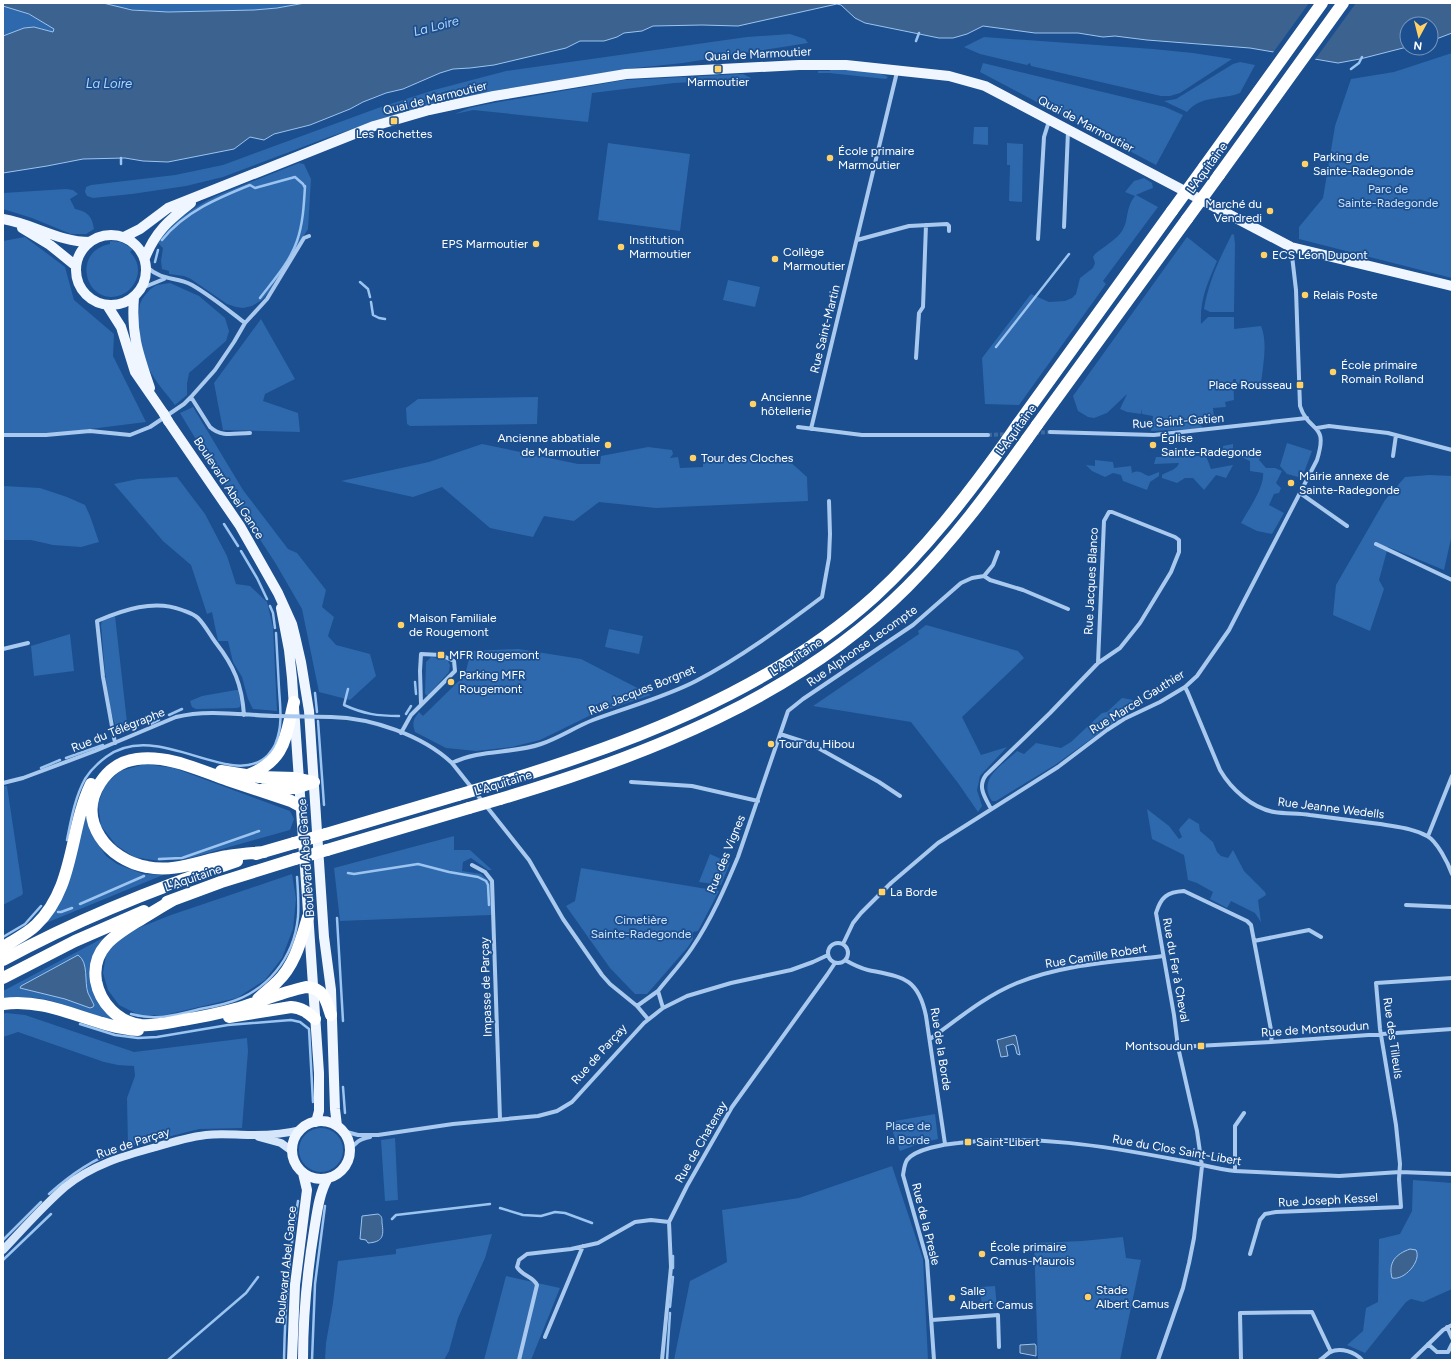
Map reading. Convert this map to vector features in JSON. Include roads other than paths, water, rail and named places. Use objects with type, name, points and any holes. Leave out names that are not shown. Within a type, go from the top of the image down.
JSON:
[{"type":"highway","name":"L'Aquitaine","points":[[3,960],[68,926],[126,901],[186,878],[264,852],[489,786],[576,758],[663,725],[747,685],[800,653],[873,598],[916,555],[956,508],[1007,440],[1322,3]]},
{"type":"highway","name":"L'Aquitaine","points":[[3,978],[75,941],[133,915],[175,899],[295,859],[500,799],[581,773],[669,740],[754,699],[815,662],[859,630],[884,610],[928,566],[969,518],[1343,3]]},
{"type":"highway","points":[[247,776],[264,768],[277,756],[285,740],[294,702]]},
{"type":"highway","points":[[3,947],[35,926],[51,907],[58,895],[67,870],[80,812],[87,792],[96,776],[117,759],[134,753],[152,753],[171,756],[223,771],[247,776],[300,783]]},
{"type":"highway","points":[[264,852],[228,856],[176,867],[148,868],[125,860],[111,850],[97,832],[92,818],[94,794],[102,780],[113,769],[127,762],[152,759],[170,761],[292,801],[302,807]]},
{"type":"highway","points":[[257,790],[314,782]]},
{"type":"highway","points":[[175,899],[116,935],[102,950],[97,960],[97,986],[104,1002],[115,1014],[137,1024],[151,1025],[199,1018],[239,1008],[298,989],[313,987],[324,995],[331,1015]]},
{"type":"highway","points":[[253,1003],[277,982],[289,967],[297,952],[308,917]]},
{"type":"highway","points":[[3,1004],[22,1002],[44,1006],[116,1027],[141,1030],[163,1029],[291,1007],[304,1010],[316,1019]]},
{"type":"main road","name":"Quai de Marmoutier","points":[[124,237],[140,229],[168,208],[374,126],[429,110],[494,96],[640,73],[814,64],[846,65],[949,76],[975,82],[995,90],[1291,247],[1452,286]]},
{"type":"main road","name":"Quai de Marmoutier","points":[[146,263],[152,241],[159,231],[175,215],[202,195]]},
{"type":"main road","points":[[5,219],[28,225],[63,239],[90,242]]},
{"type":"main road","points":[[5,219],[50,245],[76,266]]},
{"type":"main road","points":[[108,235],[124,237],[133,242],[140,249],[146,263],[145,282],[134,297],[126,302],[117,305],[106,305],[96,302],[87,296],[80,287],[76,277],[78,257],[90,242],[101,236],[108,235]]},
{"type":"main road","name":"Boulevard Abel Gance","points":[[134,297],[133,321],[135,338],[141,362],[154,400]]},
{"type":"main road","name":"Boulevard Abel Gance","points":[[106,305],[121,327],[135,372],[240,526],[278,593],[292,624],[302,662],[309,711],[324,936],[331,990],[335,1109],[340,1129]]},
{"type":"main road","name":"Boulevard Abel Gance","points":[[278,593],[290,657],[302,807],[320,1100],[319,1114],[316,1122]]},
{"type":"main road","points":[[316,1122],[324,1122],[340,1129],[348,1140],[350,1151],[344,1168],[337,1174],[328,1178],[318,1179],[303,1173],[295,1163],[292,1151],[295,1138],[300,1130],[307,1125],[316,1122]]},
{"type":"main road","name":"Boulevard Abel Gance","points":[[292,1360],[295,1285],[307,1190],[303,1173]]},
{"type":"main road","name":"Boulevard Abel Gance","points":[[303,1360],[308,1267],[321,1192],[328,1178]]},
{"type":"street","name":"Rue Saint-Martin","points":[[811,429],[898,70]]},
{"type":"street","points":[[1038,240],[1044,137],[1050,120]]},
{"type":"street","points":[[1064,227],[1068,129]]},
{"type":"street","points":[[857,240],[909,226],[947,224],[949,226],[949,231]]},
{"type":"street","points":[[916,358],[919,312],[923,307],[926,225]]},
{"type":"street","points":[[3,434],[46,435],[95,431],[130,435],[150,427],[177,410],[191,398],[215,370],[245,324],[267,299],[304,238],[309,236]]},
{"type":"street","points":[[1291,247],[1296,290],[1300,406],[1307,418],[1317,428],[1329,426],[1388,433],[1452,450]]},
{"type":"street","points":[[146,263],[152,272],[164,278],[190,284],[245,324]]},
{"type":"street","points":[[142,288],[164,278]]},
{"type":"street","points":[[191,398],[210,427],[218,433],[229,435],[250,433]]},
{"type":"street","name":"Rue Saint-Gatien","points":[[1050,432],[1154,436],[1307,418]]},
{"type":"street","points":[[798,427],[862,435],[988,435]]},
{"type":"street","name":"Rue Marcel Gauthier","points":[[843,944],[853,923],[892,883],[938,843],[1058,767],[1107,730],[1124,719],[1160,702],[1184,687],[1196,676],[1229,630],[1317,460],[1321,438],[1317,428]]},
{"type":"street","points":[[1393,456],[1396,435]]},
{"type":"street","points":[[1300,493],[1347,526]]},
{"type":"street","name":"Rue Jacques Borgnet","points":[[452,763],[473,755],[524,748],[549,741],[569,730],[593,720],[695,682],[761,640],[822,597],[829,558],[829,500]]},
{"type":"street","name":"Rue Jacques Blanco","points":[[991,809],[982,789],[982,782],[986,775],[1050,713],[1098,663],[1120,648],[1140,623],[1171,572],[1179,552],[1179,540],[1175,537],[1112,512],[1109,512],[1104,522],[1098,663]]},
{"type":"street","points":[[1376,544],[1452,580]]},
{"type":"street","points":[[998,552],[993,565],[984,576],[990,580],[1023,590],[1068,609]]},
{"type":"street","name":"Rue Alphonse Lecompte","points":[[788,711],[803,699],[913,625],[961,583],[972,578],[984,576]]},
{"type":"street","points":[[114,743],[103,677],[97,621],[122,612],[143,607],[158,605],[177,608],[199,619],[223,652],[237,677],[242,692],[244,715]]},
{"type":"street","points":[[3,649],[28,643]]},
{"type":"street","points":[[401,733],[411,715],[455,671],[454,661],[441,655],[421,654],[421,704]]},
{"type":"street","name":"Rue Jeanne Wedells","points":[[1184,687],[1188,692],[1220,770],[1226,780],[1247,799],[1256,805],[1273,812],[1306,814],[1408,828],[1428,836],[1434,841],[1448,864],[1452,874]]},
{"type":"street","name":"Rue des Vignes","points":[[637,1006],[658,992],[692,948],[710,918],[738,857],[788,711]]},
{"type":"street","name":"Rue du Télégraphe","points":[[3,783],[23,778],[186,715],[202,713],[331,717],[361,720],[401,733],[443,754],[452,763],[529,860],[563,919],[602,975],[610,984],[637,1006],[648,1019]]},
{"type":"street","points":[[780,734],[811,744],[879,782],[900,796]]},
{"type":"street","points":[[1428,836],[1452,776]]},
{"type":"street","points":[[631,782],[692,786],[758,801]]},
{"type":"street","name":"Impasse de Parçay","points":[[472,865],[485,872],[492,881],[500,1119]]},
{"type":"street","name":"Rue du Fer à Cheval","points":[[1158,1360],[1183,1288],[1189,1263],[1194,1238],[1202,1166],[1197,1132],[1178,1047],[1174,1015],[1156,914],[1159,904],[1167,894],[1176,891],[1184,891],[1247,921],[1251,925],[1272,1035],[1271,1042]]},
{"type":"street","points":[[1406,905],[1452,907]]},
{"type":"street","points":[[1254,941],[1309,930],[1321,937]]},
{"type":"street","points":[[837,943],[843,944],[847,949],[848,955],[845,960],[840,963],[830,960],[828,949],[837,943]]},
{"type":"street","name":"Rue de Parçay","points":[[350,1151],[359,1140],[378,1135],[453,1124],[547,1114],[564,1108],[572,1102],[648,1019],[663,1008],[687,996],[731,983],[796,968],[828,955]]},
{"type":"street","name":"Rue Camille Robert","points":[[930,1039],[989,997],[1016,983],[1048,972],[1073,967],[1163,956]]},
{"type":"street","name":"Rue de la Borde","points":[[845,960],[867,969],[892,974],[902,978],[912,984],[920,996],[924,1004],[930,1039],[945,1144]]},
{"type":"street","name":"Rue de Chatenay","points":[[662,1360],[671,1267],[669,1222],[687,1186],[732,1107],[827,976],[835,962]]},
{"type":"street","name":"Rue des Tilleuls","points":[[1400,1172],[1396,1125],[1382,1035],[1376,983],[1452,978]]},
{"type":"street","points":[[658,992],[663,1008]]},
{"type":"street","name":"Rue de Montsoudun","points":[[1178,1047],[1382,1035],[1452,1029]]},
{"type":"street","points":[[1235,1171],[1235,1126],[1244,1113]]},
{"type":"street","name":"Rue de Parçay","points":[[340,1129],[358,1135],[378,1135]]},
{"type":"street","name":"Rue de Parçay","points":[[3,1250],[66,1187],[98,1166],[130,1154],[188,1138],[218,1134],[253,1135],[300,1130]]},
{"type":"street","name":"Rue de Parçay","points":[[253,1135],[281,1143],[292,1151]]},
{"type":"street","name":"Rue du Clos Saint-Libert","points":[[905,1164],[917,1153],[945,1144],[991,1139],[1063,1141],[1235,1171],[1340,1176],[1400,1172],[1452,1174]]},
{"type":"street","name":"Rue de la Presle","points":[[905,1164],[903,1175],[927,1260],[934,1360]]},
{"type":"street","name":"Rue Joseph Kessel","points":[[1250,1254],[1260,1220],[1265,1214],[1276,1212],[1401,1207],[1400,1172]]},
{"type":"street","points":[[519,1360],[537,1285],[535,1281],[525,1276],[519,1270],[517,1267],[519,1260],[527,1254],[598,1243],[635,1222],[651,1220],[669,1222]]},
{"type":"street","points":[[545,1337],[583,1246]]},
{"type":"street","points":[[1241,1360],[1240,1313],[1312,1312],[1331,1352]]},
{"type":"street","points":[[932,1320],[998,1315],[999,1348]]},
{"type":"street","points":[[1412,1360],[1443,1330],[1452,1325]]},
{"type":"street","points":[[1447,1327],[1452,1338]]},
{"type":"street","points":[[1428,1344],[1437,1352],[1448,1352],[1452,1344]]},
{"type":"street","points":[[1320,1360],[1331,1352],[1340,1350],[1352,1352],[1362,1360]]},
{"type":"water","name":"La Loire","points":[[3,3],[103,3],[132,10],[168,12],[254,10],[305,3],[1452,3],[1452,33],[1439,38],[1439,16],[1399,16],[1399,49],[1338,63],[1250,48],[1115,36],[1103,37],[1078,33],[1035,33],[983,26],[967,34],[953,38],[939,38],[865,23],[855,18],[841,5],[837,4],[738,26],[653,26],[642,31],[624,33],[604,41],[580,41],[566,48],[494,65],[453,69],[403,89],[386,93],[363,102],[350,109],[310,125],[274,134],[264,140],[250,137],[234,149],[168,162],[143,161],[125,158],[83,159],[3,173],[3,36],[24,28],[34,27],[53,32],[54,29],[29,14],[3,6]]},
{"type":"water","points":[[78,955],[84,962],[88,993],[94,1005],[93,1007],[90,1008],[65,999],[20,988],[21,986]]},
{"type":"water","points":[[1015,1035],[1020,1055],[1017,1054],[1013,1044],[1006,1046],[1008,1056],[1001,1057],[997,1040]]},
{"type":"water","points":[[378,1214],[382,1218],[383,1231],[380,1240],[368,1243],[366,1240],[360,1239],[362,1216]]},
{"type":"water","points":[[1410,1249],[1416,1250],[1417,1254],[1411,1269],[1402,1276],[1392,1278],[1391,1267],[1394,1259],[1401,1253]]},
{"type":"water","points":[[1035,1344],[1036,1356],[1020,1353],[1020,1345]]},
{"type":"waterway","points":[[916,41],[919,33]]},
{"type":"waterway","points":[[1351,69],[1359,63],[1362,57]]},
{"type":"waterway","points":[[121,158],[121,164]]},
{"type":"waterway","points":[[162,240],[181,221],[202,207],[250,185],[255,188],[295,177],[303,184],[305,188]]},
{"type":"waterway","points":[[260,298],[281,271],[294,249],[302,221],[305,186]]},
{"type":"waterway","points":[[155,262],[158,250]]},
{"type":"waterway","points":[[996,347],[1069,254]]},
{"type":"waterway","points":[[360,282],[368,289],[370,297]]},
{"type":"waterway","points":[[371,302],[373,315],[385,319]]},
{"type":"waterway","points":[[224,524],[238,546]]},
{"type":"waterway","points":[[241,551],[257,578],[267,599]]},
{"type":"waterway","points":[[270,606],[273,613],[275,628]]},
{"type":"waterway","points":[[67,840],[76,801],[85,779],[94,767],[106,757],[126,747],[148,745],[171,749],[215,762],[235,765],[253,764],[268,755],[273,749],[280,729],[276,633]]},
{"type":"waterway","points":[[415,682],[416,694]]},
{"type":"waterway","points":[[348,689],[344,705],[358,711],[371,714],[399,716]]},
{"type":"waterway","points":[[315,693],[317,712]]},
{"type":"waterway","points":[[406,714],[411,706]]},
{"type":"waterway","points":[[169,715],[182,709]]},
{"type":"waterway","points":[[151,724],[159,720]]},
{"type":"waterway","points":[[318,721],[324,805]]},
{"type":"waterway","points":[[66,758],[103,745]]},
{"type":"waterway","points":[[41,768],[60,760]]},
{"type":"waterway","points":[[159,859],[182,858],[259,831]]},
{"type":"waterway","points":[[348,873],[354,874],[418,864],[449,872],[478,877],[486,881],[488,885],[489,905]]},
{"type":"waterway","points":[[80,904],[144,876]]},
{"type":"waterway","points":[[131,1014],[157,1017],[220,1005],[241,998],[266,982],[276,971],[291,946],[298,917],[297,877]]},
{"type":"waterway","points":[[3,937],[25,924],[41,906]]},
{"type":"waterway","points":[[58,912],[72,908]]},
{"type":"waterway","points":[[337,918],[343,1021]]},
{"type":"waterway","points":[[80,1024],[115,1035],[138,1038],[157,1037],[228,1025],[291,1020],[300,1022],[309,1029],[313,1102]]},
{"type":"waterway","points":[[343,1087],[345,1113]]},
{"type":"waterway","points":[[49,1194],[81,1169],[98,1159],[117,1151]]},
{"type":"waterway","points":[[284,1360],[288,1280],[298,1201]]},
{"type":"waterway","points":[[3,1240],[41,1202]]},
{"type":"waterway","points":[[392,1219],[396,1215],[490,1204]]},
{"type":"waterway","points":[[312,1360],[315,1284],[325,1206]]},
{"type":"waterway","points":[[500,1208],[523,1215],[541,1216],[555,1212],[565,1213],[592,1223]]},
{"type":"waterway","points":[[3,1260],[51,1214]]},
{"type":"waterway","points":[[673,1256],[673,1268]]},
{"type":"waterway","points":[[168,1360],[246,1293],[258,1277]]},
{"type":"waterway","points":[[670,1307],[673,1277]]},
{"type":"waterway","points":[[667,1360],[670,1313]]},
{"type":"tunnel","points":[[1035,433],[1050,432]]},
{"type":"tunnel","points":[[988,435],[1008,434]]},
{"type":"place","name":"Marmoutier","points":[[718,69]]},
{"type":"place","name":"Les Rochettes","points":[[394,121]]},
{"type":"place","name":"École primaire Marmoutier","points":[[830,158]]},
{"type":"place","name":"Parking de Sainte-Radegonde","points":[[1305,164]]},
{"type":"place","name":"Marché du Vendredi","points":[[1270,211]]},
{"type":"place","name":"EPS Marmoutier","points":[[536,244]]},
{"type":"place","name":"Institution Marmoutier","points":[[621,247]]},
{"type":"place","name":"ECS Léon Dupont","points":[[1264,255]]},
{"type":"place","name":"Collège Marmoutier","points":[[775,259]]},
{"type":"place","name":"Relais Poste","points":[[1305,295]]},
{"type":"place","name":"École primaire Romain Rolland","points":[[1333,372]]},
{"type":"place","name":"Place Rousseau","points":[[1300,385]]},
{"type":"place","name":"Ancienne hôtellerie","points":[[753,404]]},
{"type":"place","name":"Ancienne abbatiale de Marmoutier","points":[[608,445]]},
{"type":"place","name":"Église Sainte-Radegonde","points":[[1153,445]]},
{"type":"place","name":"Tour des Cloches","points":[[693,458]]},
{"type":"place","name":"Mairie annexe de Sainte-Radegonde","points":[[1291,483]]},
{"type":"place","name":"Maison Familiale de Rougemont","points":[[401,625]]},
{"type":"place","name":"MFR Rougemont","points":[[441,655]]},
{"type":"place","name":"Parking MFR Rougemont","points":[[451,682]]},
{"type":"place","name":"Tour du Hibou","points":[[771,744]]},
{"type":"place","name":"La Borde","points":[[882,892]]},
{"type":"place","name":"Montsoudun","points":[[1201,1046]]},
{"type":"place","name":"Saint-Libert","points":[[968,1142]]},
{"type":"place","name":"École primaire Camus-Maurois","points":[[982,1254]]},
{"type":"place","name":"Stade Albert Camus","points":[[1088,1297]]},
{"type":"place","name":"Salle Albert Camus","points":[[952,1298]]},
{"type":"park label","name":"Parc de Sainte-Radegonde","points":[[1388,196]]},
{"type":"park label","name":"Cimetière Sainte-Radegonde","points":[[641,927]]},
{"type":"park label","name":"Place de la Borde","points":[[908,1133]]}]
